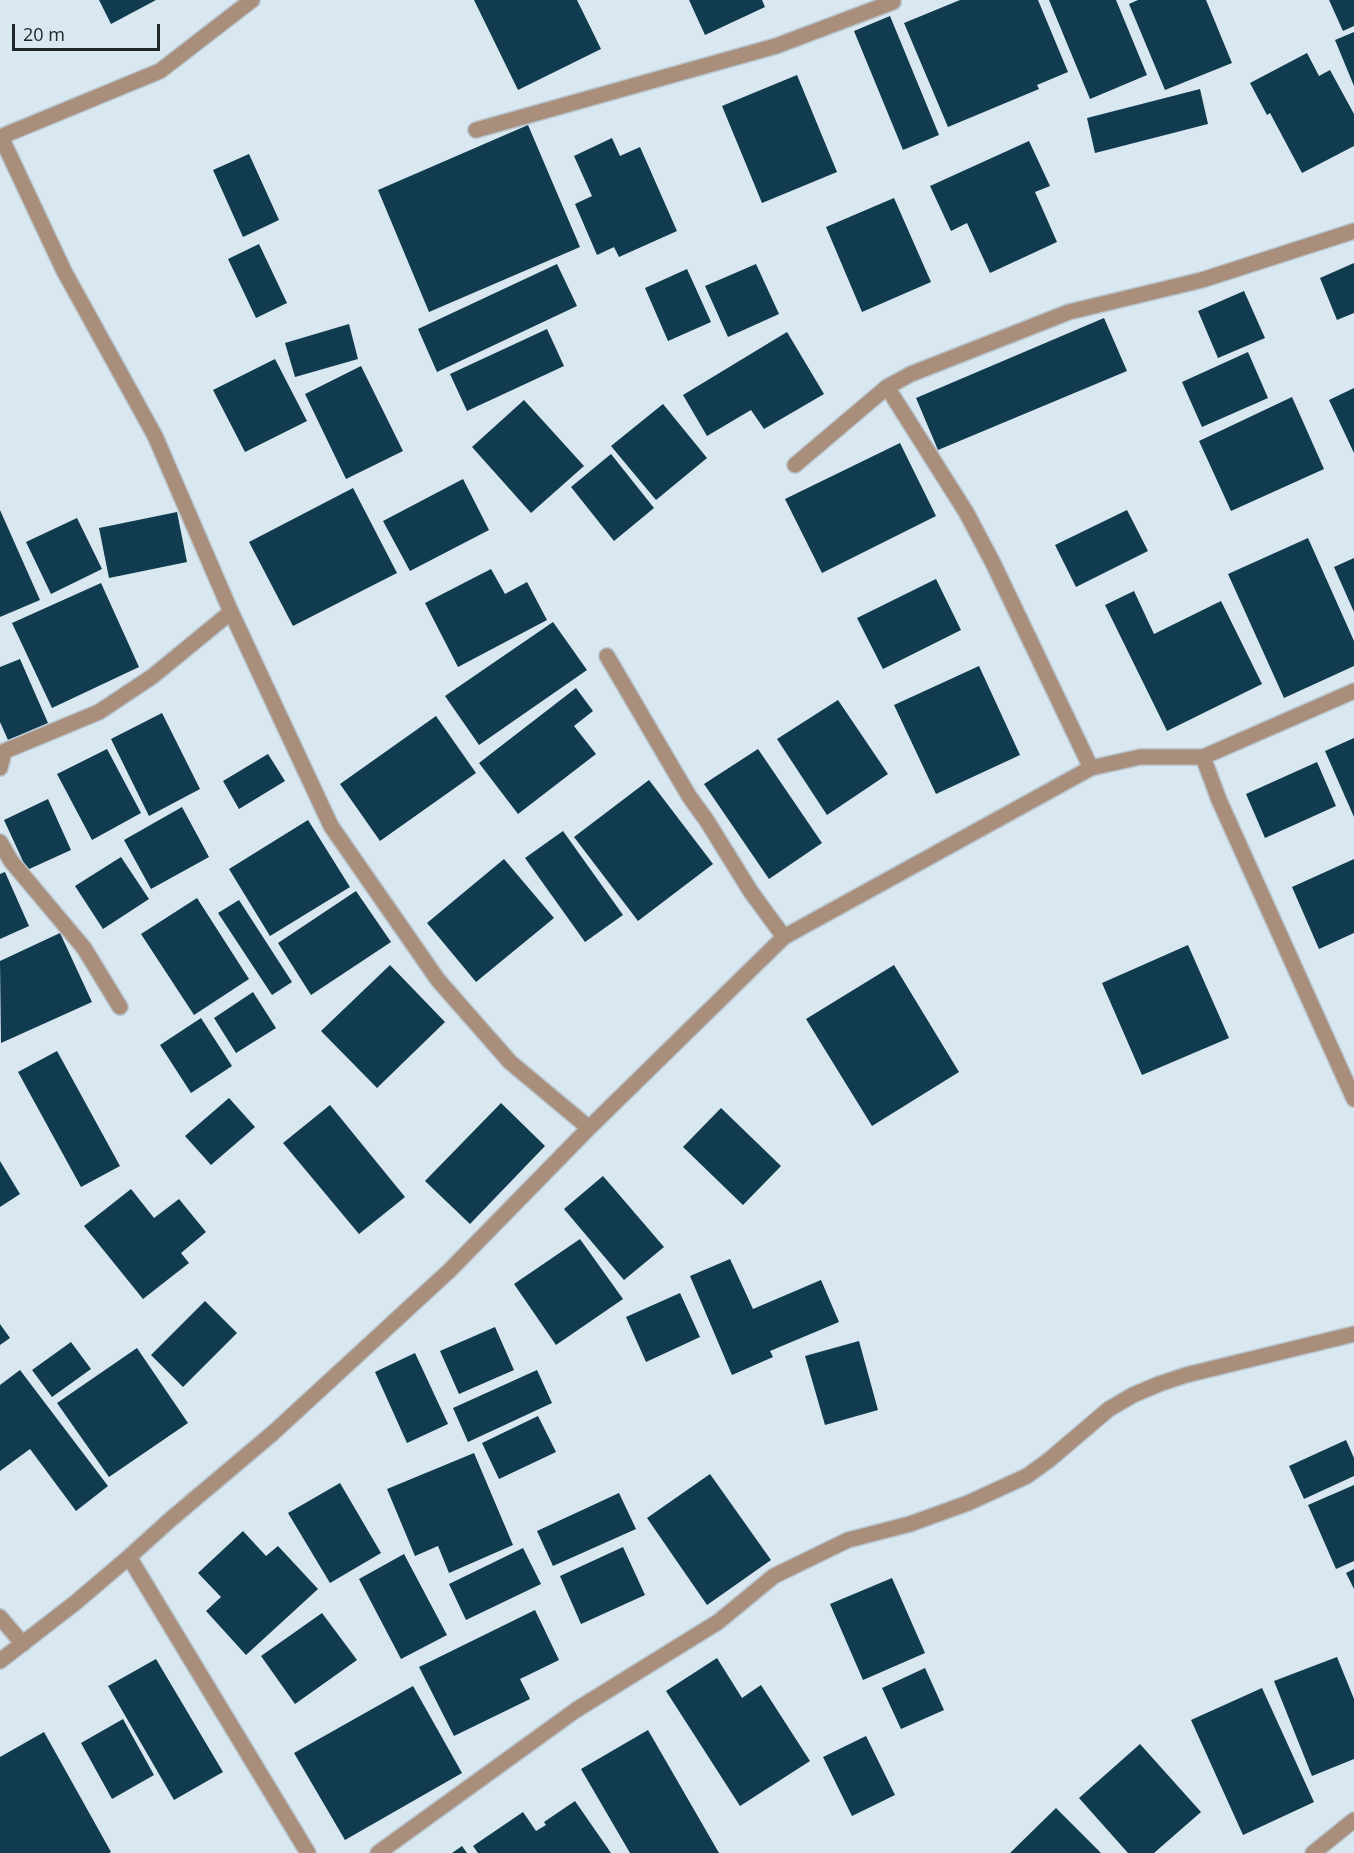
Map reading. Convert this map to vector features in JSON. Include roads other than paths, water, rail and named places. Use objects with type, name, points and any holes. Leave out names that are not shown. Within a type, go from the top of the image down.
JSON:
[{"type":"street","points":[[252,0],[160,71],[0,137],[64,271],[155,436],[231,612],[331,826],[438,980],[510,1062],[589,1128]]},
{"type":"street","points":[[476,130],[776,46],[896,1]]},
{"type":"street","points":[[795,465],[887,387],[911,374],[1070,312],[1202,280],[1354,231]]},
{"type":"street","points":[[887,387],[966,512],[993,563],[1091,768]]},
{"type":"street","points":[[0,768],[2,753],[99,712],[153,676],[231,612]]},
{"type":"street","points":[[607,656],[689,796],[707,820],[751,892],[784,937]]},
{"type":"street","points":[[0,1661],[129,1557],[273,1433],[449,1271],[589,1128],[784,937],[1091,768],[1140,757],[1203,757],[1354,691]]},
{"type":"street","points":[[1203,757],[1219,800],[1354,1099]]},
{"type":"street","points":[[0,842],[11,861],[84,948],[120,1007]]},
{"type":"street","points":[[378,1853],[576,1710],[718,1622],[774,1576],[848,1540],[910,1524],[968,1503],[1027,1476],[1109,1409],[1159,1384],[1186,1375],[1354,1334]]},
{"type":"street","points":[[129,1557],[308,1853]]},
{"type":"street","points":[[0,1617],[23,1644]]},
{"type":"street","points":[[1313,1853],[1354,1820]]}]
